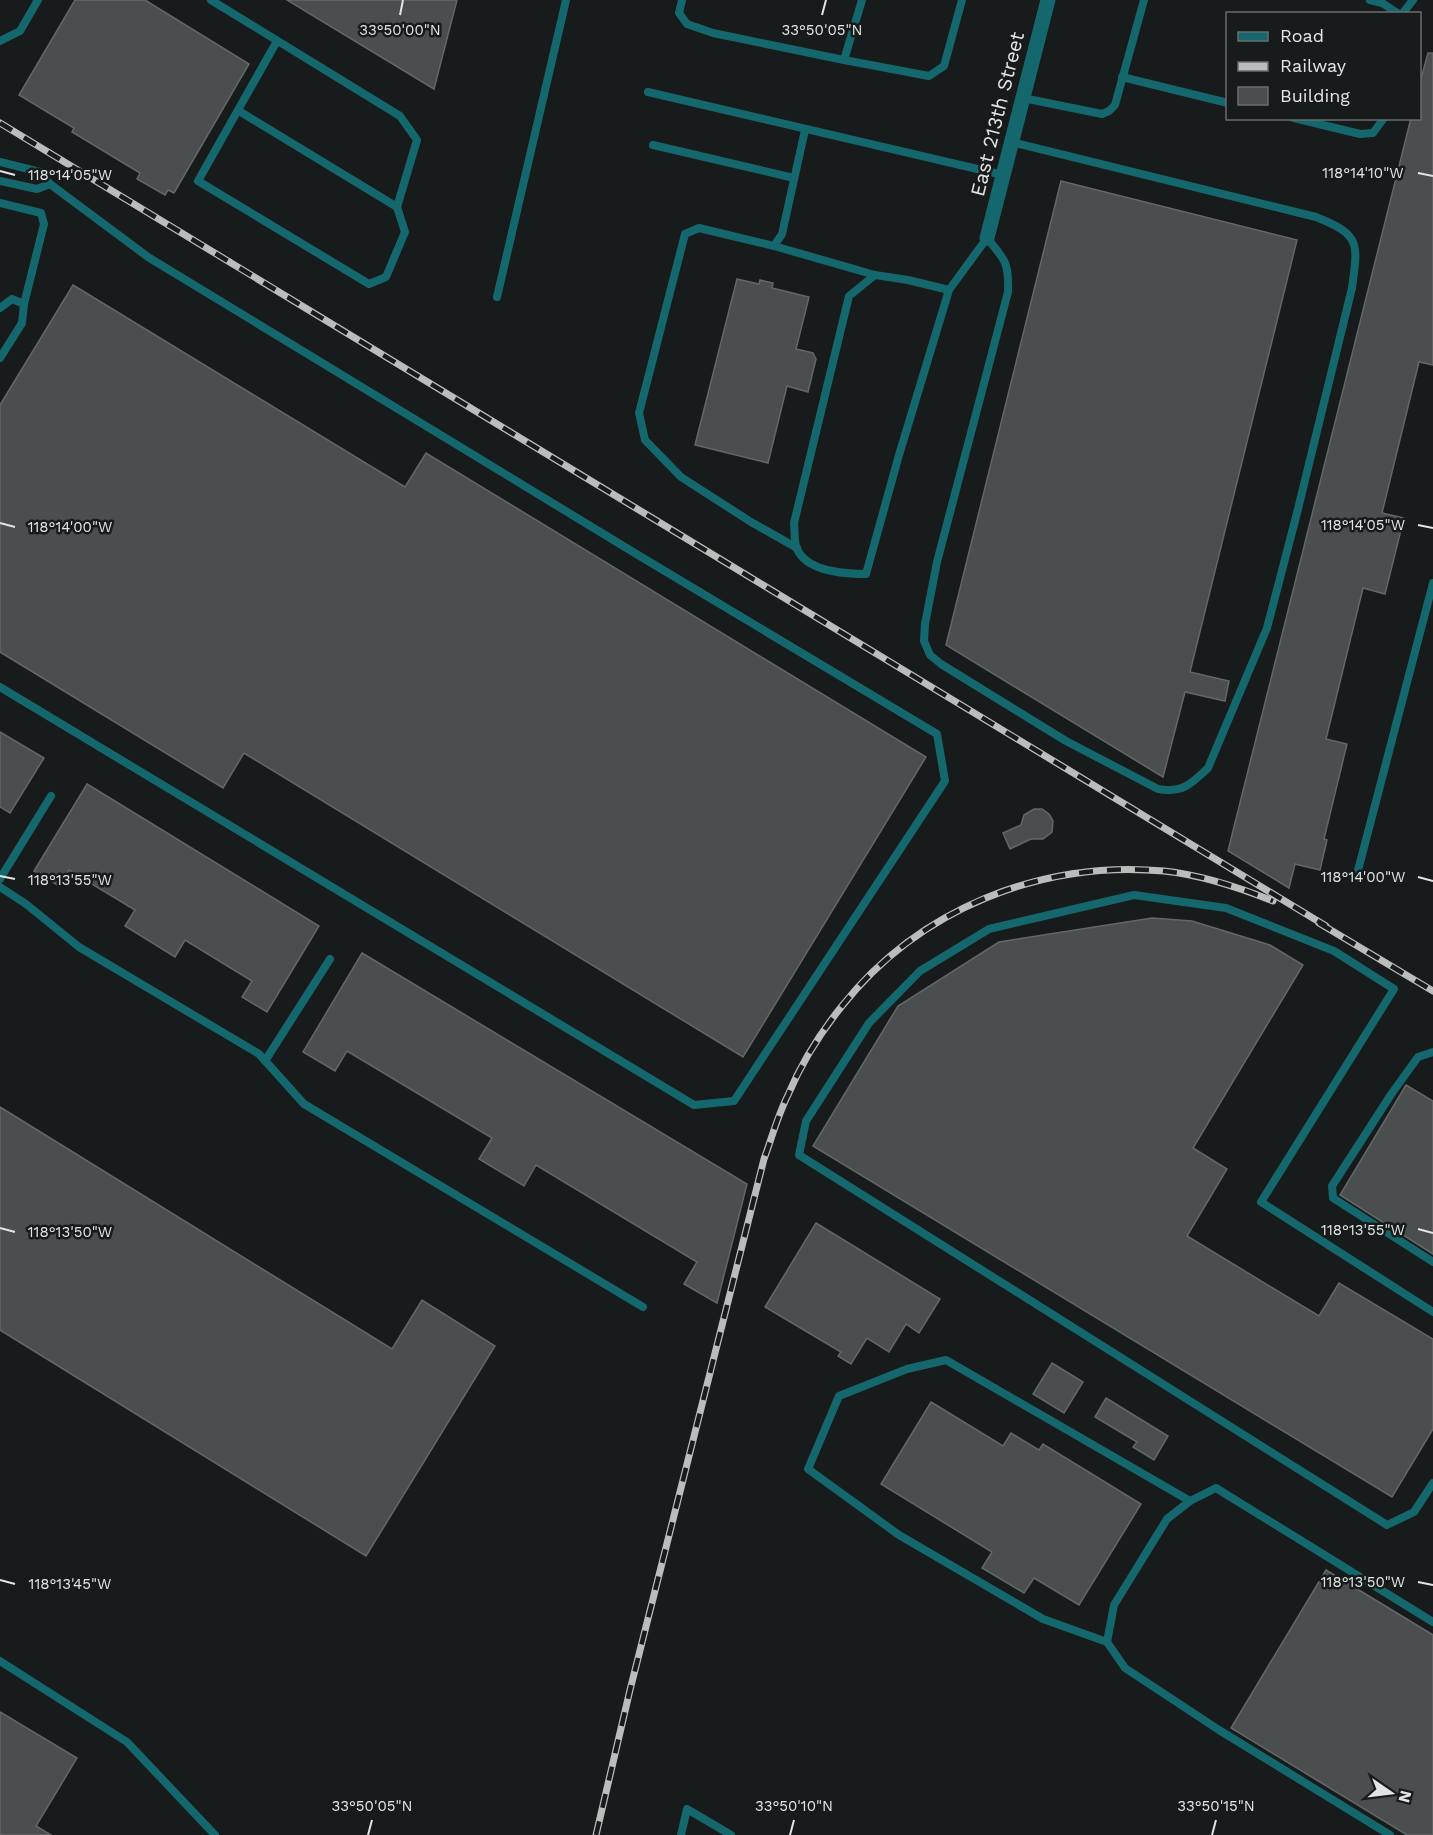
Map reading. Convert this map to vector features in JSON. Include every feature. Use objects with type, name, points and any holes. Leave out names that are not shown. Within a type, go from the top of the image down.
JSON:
[{"type":"street","name":"East 213th Street","points":[[987,238],[1048,0]]},
{"type":"lane","points":[[0,40],[20,31],[38,0]]},
{"type":"lane","points":[[211,0],[400,116],[417,140],[397,207],[405,232],[386,277],[369,284],[198,181],[277,41]]},
{"type":"lane","points":[[497,297],[566,0]]},
{"type":"lane","points":[[682,0],[680,13],[687,24],[713,33],[929,76],[944,66],[962,0]]},
{"type":"lane","points":[[844,60],[862,0]]},
{"type":"lane","points":[[1023,98],[1102,114],[1109,111],[1115,105],[1144,0]]},
{"type":"lane","points":[[1370,0],[1382,3],[1397,12]]},
{"type":"lane","points":[[1402,12],[1413,0]]},
{"type":"lane","points":[[1122,77],[1226,103]]},
{"type":"lane","points":[[648,92],[1003,175]]},
{"type":"lane","points":[[239,111],[397,207]]},
{"type":"lane","points":[[1302,120],[1360,134],[1373,133],[1383,120]]},
{"type":"lane","points":[[774,246],[782,234],[805,130]]},
{"type":"lane","points":[[949,290],[875,274],[699,228],[685,234],[639,413],[645,440],[681,477],[796,548],[810,564],[848,574],[867,574],[899,455],[949,290],[987,238],[1004,259],[1008,270],[1008,292],[937,562],[924,641],[930,655],[941,664],[1066,741],[1143,783],[1173,792],[1191,784],[1208,768],[1267,628],[1352,288],[1356,260],[1355,244],[1350,235],[1337,225],[1316,217],[1011,142]]},
{"type":"lane","points":[[653,145],[794,178]]},
{"type":"lane","points":[[0,162],[40,172],[50,184],[148,257],[937,734],[945,781],[734,1101],[694,1105],[0,687]]},
{"type":"lane","points":[[0,181],[37,189],[50,184]]},
{"type":"lane","points":[[0,203],[41,213],[44,225],[24,304],[22,323],[0,358]]},
{"type":"lane","points":[[796,548],[794,523],[849,296],[875,274]]},
{"type":"lane","points":[[0,308],[12,299],[24,304]]},
{"type":"lane","points":[[1356,878],[1433,583]]},
{"type":"lane","points":[[0,879],[51,796]]},
{"type":"lane","points":[[0,887],[26,904],[79,947],[259,1054],[304,1104],[643,1307]]},
{"type":"lane","points":[[1433,1312],[1261,1202],[1394,989],[1334,951],[1226,908],[1134,895],[989,929],[920,971],[868,1023],[807,1121],[800,1155],[1387,1524],[1414,1512],[1433,1483]]},
{"type":"lane","points":[[265,1061],[330,959]]},
{"type":"lane","points":[[1433,1053],[1418,1057],[1332,1186],[1333,1198],[1433,1262]]},
{"type":"lane","points":[[1190,1501],[946,1360],[907,1370],[839,1396],[808,1469],[899,1535],[1042,1619],[1107,1642],[1125,1668],[1219,1730],[1390,1835]]},
{"type":"lane","points":[[1107,1642],[1114,1605],[1167,1519],[1190,1501],[1216,1488],[1433,1622]]},
{"type":"lane","points":[[0,1661],[127,1742],[215,1835]]},
{"type":"lane","points":[[681,1835],[687,1809],[731,1835]]},
{"type":"building","points":[[75,0],[145,0],[249,64],[174,193],[168,190],[165,195],[137,179],[140,173],[72,132],[74,128],[19,95]]},
{"type":"building","points":[[287,0],[457,0],[434,89]]},
{"type":"building","points":[[1428,53],[1433,53],[1433,365],[1419,362],[1382,513],[1404,518],[1385,594],[1363,588],[1326,739],[1347,744],[1324,839],[1327,840],[1320,870],[1295,864],[1289,888],[1228,851],[1411,120],[1421,120],[1421,79]]},
{"type":"building","points":[[1061,181],[1297,240],[1190,672],[1229,681],[1225,701],[1185,692],[1163,777],[946,645]]},
{"type":"building","points":[[737,279],[759,284],[760,280],[773,283],[772,288],[809,297],[796,349],[813,353],[816,359],[808,392],[787,386],[768,463],[695,445]]},
{"type":"building","points":[[73,285],[405,487],[426,453],[926,757],[743,1057],[244,753],[223,788],[0,652],[0,405]]},
{"type":"building","points":[[0,732],[44,758],[10,813],[0,807]]},
{"type":"building","points":[[87,784],[319,926],[267,1012],[242,997],[252,981],[185,940],[175,957],[125,926],[135,910],[69,870],[59,886],[34,871]]},
{"type":"building","points":[[1034,809],[1042,809],[1049,814],[1053,821],[1052,832],[1043,839],[1031,839],[1010,849],[1003,833],[1021,825],[1024,815]]},
{"type":"building","points":[[1152,918],[1192,921],[1270,945],[1303,965],[1193,1148],[1227,1169],[1187,1236],[1319,1316],[1339,1283],[1433,1339],[1433,1429],[1392,1497],[813,1146],[898,1006],[999,942]]},
{"type":"building","points":[[362,953],[747,1184],[717,1303],[684,1284],[697,1262],[536,1165],[524,1186],[479,1159],[492,1138],[347,1051],[335,1071],[303,1052]]},
{"type":"building","points":[[1406,1085],[1433,1101],[1433,1254],[1340,1195]]},
{"type":"building","points":[[0,1107],[392,1349],[422,1300],[495,1346],[366,1556],[0,1330]]},
{"type":"building","points":[[816,1223],[940,1299],[919,1333],[906,1324],[889,1352],[867,1338],[851,1364],[838,1356],[841,1352],[765,1307]]},
{"type":"building","points":[[1052,1363],[1083,1382],[1064,1413],[1033,1394]]},
{"type":"building","points":[[1106,1398],[1168,1436],[1154,1460],[1133,1447],[1137,1442],[1095,1417]]},
{"type":"building","points":[[931,1402],[1003,1446],[1011,1433],[1039,1450],[1043,1444],[1141,1504],[1079,1605],[1034,1578],[1024,1593],[982,1568],[992,1552],[881,1484]]},
{"type":"building","points":[[1326,1570],[1433,1635],[1433,1835],[1407,1835],[1231,1728]]},
{"type":"building","points":[[0,1712],[77,1758],[36,1826],[51,1835],[0,1835]]},
{"type":"railway","points":[[0,123],[1326,926]]},
{"type":"railway","points":[[596,1835],[630,1690],[764,1159],[793,1083],[805,1060],[842,1006],[873,972],[908,942],[945,918],[986,898],[1028,883],[1073,874],[1118,870],[1164,871],[1220,882],[1273,901]]},
{"type":"railway","points":[[1319,923],[1433,991]]}]
